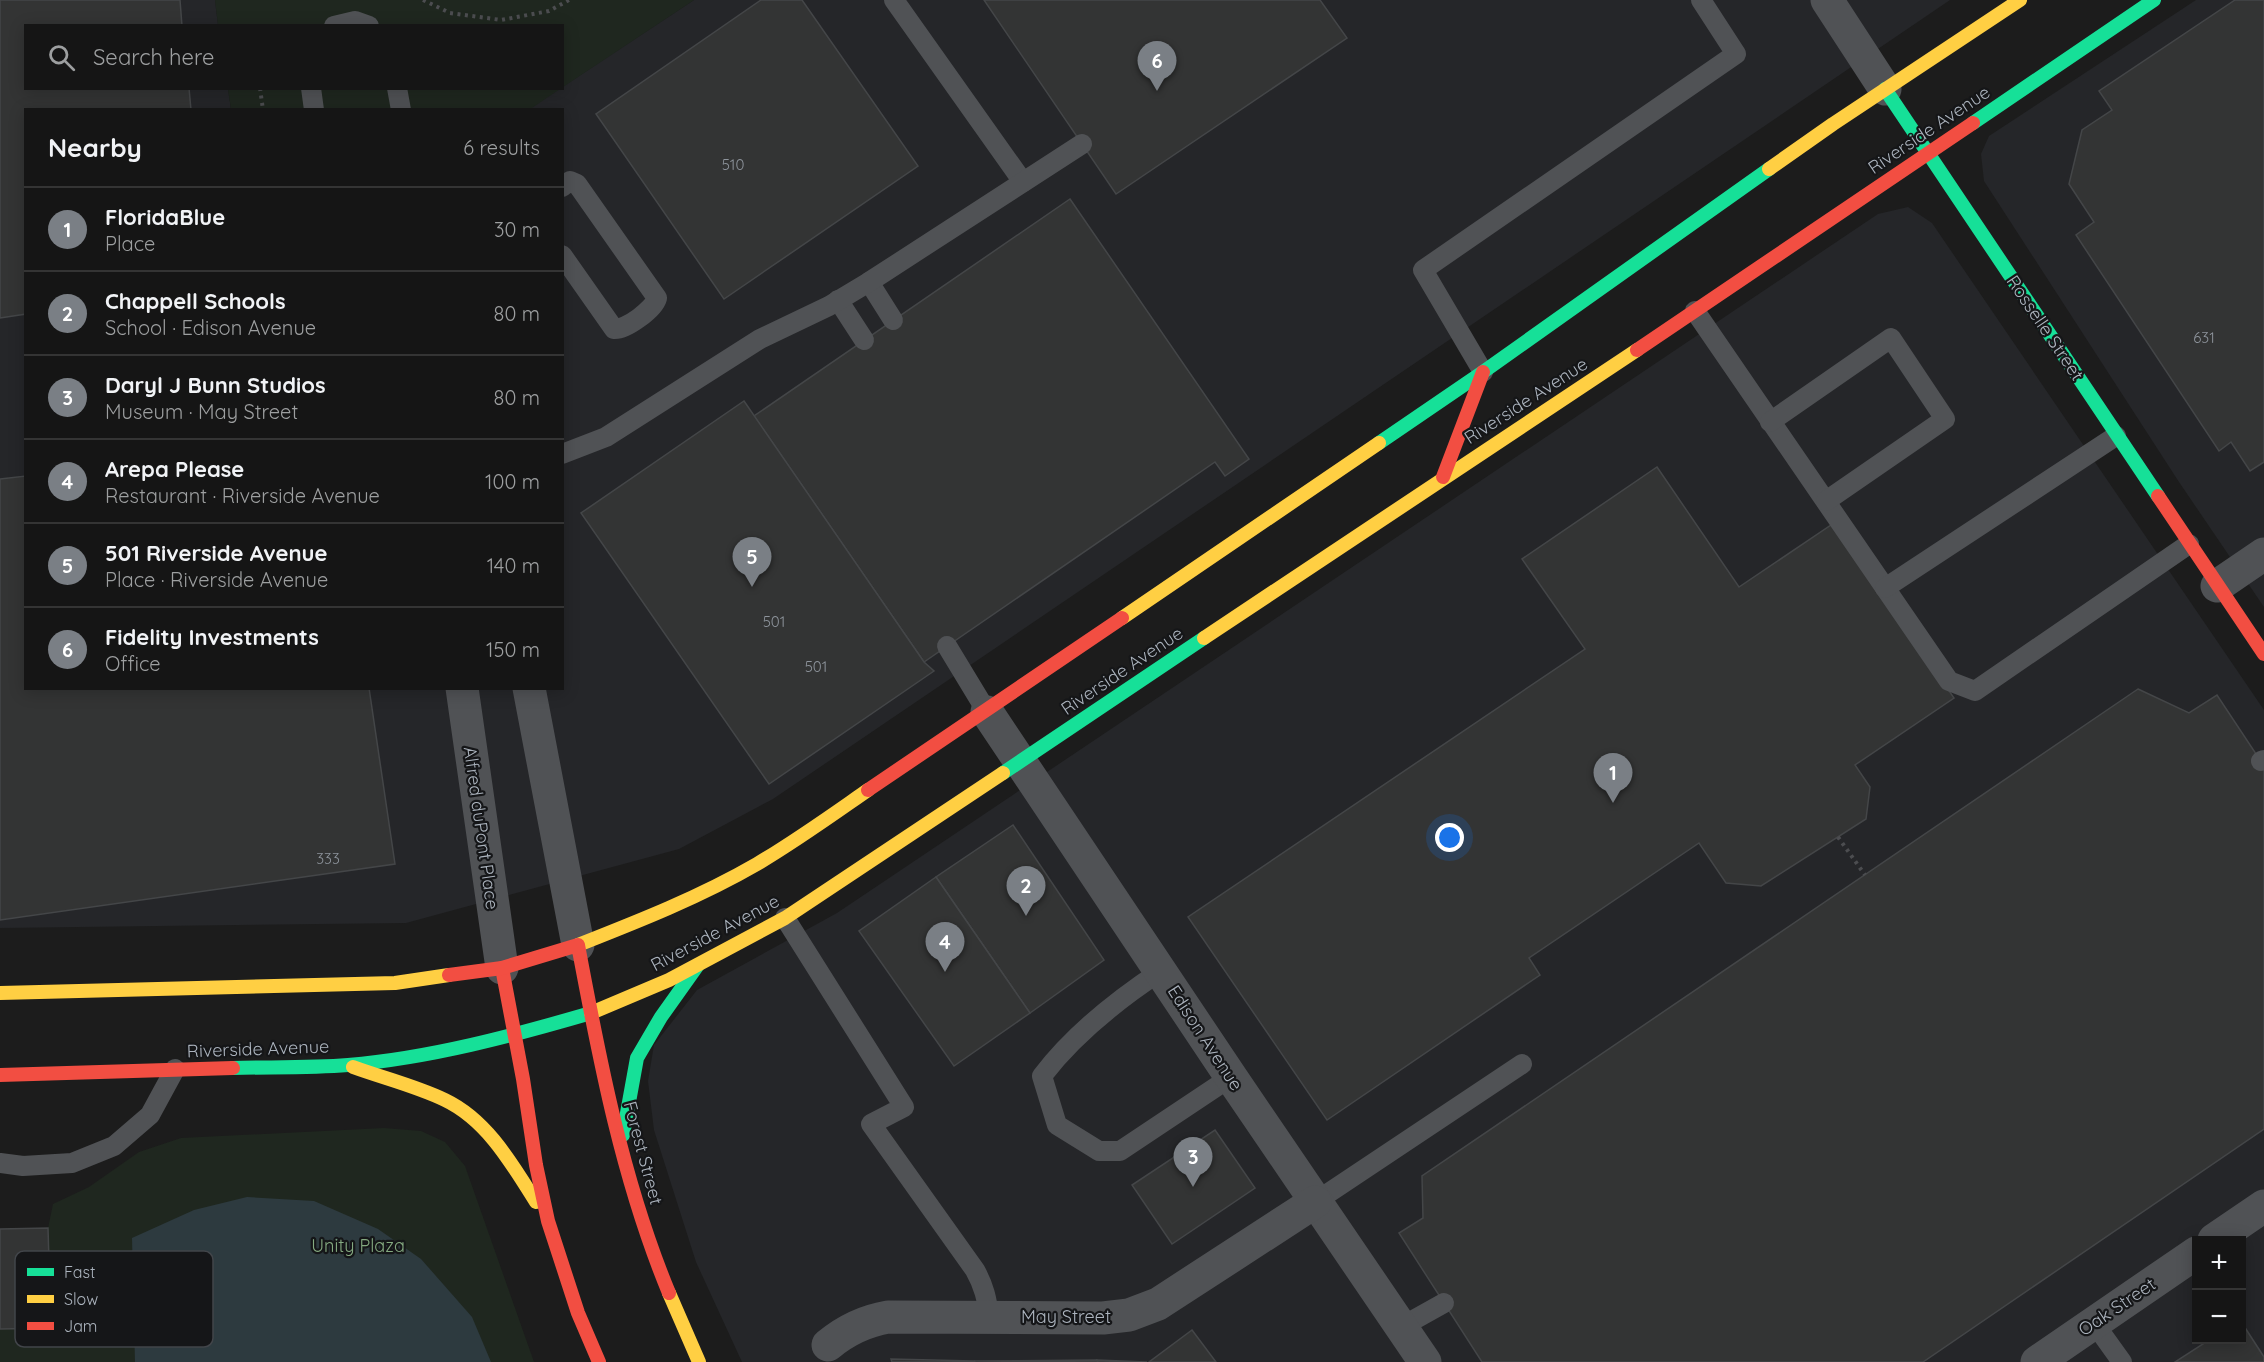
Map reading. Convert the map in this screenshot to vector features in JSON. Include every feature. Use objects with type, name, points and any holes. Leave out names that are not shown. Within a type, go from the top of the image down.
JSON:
[{"type":"main road","points":[[0,993],[394,983],[502,968],[578,945],[666,911],[740,875],[987,712],[1484,372],[1885,89],[2020,0]]},
{"type":"main road","name":"Riverside Avenue","points":[[0,1075],[347,1065],[437,1052],[515,1035],[591,1013],[669,980],[785,918],[1695,311],[2154,0]]},
{"type":"main road","name":"Rosselle Street","points":[[1885,89],[2188,544],[2264,654]]},
{"type":"main road","points":[[1443,477],[1484,372]]},
{"type":"main road","name":"Forest Street","points":[[578,945],[598,1054],[621,1145],[653,1252],[699,1362]]},
{"type":"main road","points":[[621,1145],[637,1058],[661,1017],[698,965]]},
{"type":"main road","points":[[502,968],[548,1221],[574,1303],[600,1362]]},
{"type":"main road","points":[[347,1065],[446,1100],[479,1124],[502,1148],[548,1221]]},
{"type":"street","name":"Rosselle Street","points":[[1827,0],[1885,89]]},
{"type":"street","points":[[2217,586],[2264,554]]},
{"type":"street","name":"Alfred duPont Place","points":[[462,690],[502,968]]},
{"type":"street","points":[[529,690],[578,945]]},
{"type":"street","name":"Edison Avenue","points":[[987,712],[1315,1202],[1425,1362]]},
{"type":"street","name":"May Street","points":[[831,1353],[838,1336],[861,1324],[888,1317],[1103,1318],[1145,1310],[1158,1304],[1315,1202]]},
{"type":"street","points":[[2221,1236],[2263,1210]]},
{"type":"street","name":"Oak Street","points":[[2037,1362],[2192,1256]]},
{"type":"lane","points":[[894,0],[1023,182]]},
{"type":"lane","points":[[1484,372],[1423,270],[1736,54],[1701,0]]},
{"type":"lane","points":[[342,24],[355,21],[363,24]]},
{"type":"lane","points":[[311,90],[314,108]]},
{"type":"lane","points":[[397,90],[401,108]]},
{"type":"lane","points":[[564,453],[606,437],[760,339],[869,282],[1082,144]]},
{"type":"lane","points":[[564,186],[570,181],[578,184],[657,298],[655,306],[621,329],[614,329],[565,265]]},
{"type":"lane","points":[[869,282],[893,320]]},
{"type":"lane","points":[[838,300],[864,340]]},
{"type":"lane","points":[[1695,311],[1949,681],[1975,691],[2188,544]]},
{"type":"lane","points":[[1770,422],[1891,338],[1945,419],[1826,501]]},
{"type":"lane","points":[[1885,588],[2116,436]]},
{"type":"lane","points":[[947,646],[987,712]]},
{"type":"lane","points":[[785,918],[904,1107],[871,1124],[983,1283],[989,1317]]},
{"type":"lane","points":[[1161,971],[1130,991],[1062,1050],[1042,1076],[1058,1125],[1099,1151],[1120,1151],[1231,1077]]},
{"type":"lane","points":[[1315,1202],[1522,1064]]},
{"type":"lane","points":[[0,1163],[23,1166],[72,1163],[114,1146],[150,1115],[175,1069]]},
{"type":"lane","points":[[1401,1327],[1444,1303]]},
{"type":"lane","points":[[2094,1323],[2122,1362]]},
{"type":"path","points":[[423,0],[450,14],[501,20],[549,11],[569,0]]},
{"type":"path","points":[[260,90],[264,108]]},
{"type":"path","points":[[1838,837],[1865,875]]},
{"type":"shaded area","points":[[0,0],[215,0],[218,24],[24,24],[24,90],[228,90],[231,108],[24,108],[24,690],[564,690],[564,108],[531,108],[558,90],[564,90],[564,86],[694,0],[1950,0],[773,799],[679,849],[406,923],[0,928]]},
{"type":"shaded area","points":[[2196,0],[2264,0],[2264,607],[2179,482],[1984,181],[1981,154],[1989,136]]},
{"type":"shaded area","points":[[1908,207],[1932,223],[2264,710],[2264,1362],[742,1362],[696,1262],[654,1130],[648,1081],[654,1045],[697,990],[837,913],[1878,214]]},
{"type":"shaded area","points":[[247,1197],[314,1201],[378,1229],[421,1259],[472,1317],[491,1362],[135,1362],[135,1347],[213,1347],[213,1251],[132,1251],[132,1238],[194,1210]]},
{"type":"green space","points":[[215,0],[694,0],[564,86],[564,24],[218,24]]},
{"type":"green space","points":[[228,90],[559,90],[532,108],[231,108]]},
{"type":"green space","name":"Unity Plaza","points":[[384,1128],[421,1131],[445,1142],[465,1166],[534,1362],[0,1362],[0,1329],[15,1329],[15,1347],[213,1347],[213,1251],[49,1251],[48,1228],[53,1204],[89,1187],[139,1152],[181,1138]]},
{"type":"building","points":[[0,0],[180,0],[182,24],[24,24],[24,90],[189,90],[191,108],[24,108],[24,314],[0,318]]},
{"type":"building","points":[[761,0],[802,0],[918,166],[724,299],[596,114]]},
{"type":"building","points":[[984,0],[1320,0],[1347,38],[1116,194]]},
{"type":"building","points":[[2235,0],[2264,0],[2264,462],[2250,471],[2231,442],[2219,451],[2076,235],[2094,222],[2069,184],[2082,130],[2112,110],[2099,91]]},
{"type":"building","points":[[1070,199],[1249,459],[1225,476],[1215,462],[924,662],[754,416]]},
{"type":"building","points":[[744,401],[924,662],[934,671],[769,784],[581,513]]},
{"type":"building","points":[[1657,467],[1739,587],[1834,523],[1954,698],[1855,765],[1870,787],[1866,819],[1761,886],[1726,883],[1699,843],[1529,958],[1540,975],[1327,1120],[1188,917],[1585,649],[1522,559]]},
{"type":"building","points":[[24,476],[24,690],[369,690],[395,864],[0,920],[0,479]]},
{"type":"building","points":[[2138,689],[2189,713],[2217,695],[2264,766],[2264,1129],[1923,1362],[1482,1362],[1399,1233],[1423,1218],[1422,1176]]},
{"type":"building","points":[[1013,825],[1104,960],[1030,1013],[936,877]]},
{"type":"building","points":[[936,877],[1030,1013],[954,1066],[859,931]]},
{"type":"building","points":[[1215,1130],[1255,1188],[1172,1244],[1132,1185]]},
{"type":"building","points":[[48,1228],[49,1251],[15,1251],[15,1329],[0,1329],[0,1229]]},
{"type":"building","points":[[2246,1329],[2264,1357],[2264,1362],[2175,1362],[2203,1344],[2246,1344]]},
{"type":"building","points":[[1192,1330],[1216,1362],[1149,1362]]},
{"type":"building","points":[[891,1359],[974,1361],[975,1362],[892,1362]]},
{"type":"building","points":[[1097,1360],[1147,1362],[1098,1362]]},
{"type":"building","points":[[1097,1360],[1098,1362],[974,1361]]},
{"type":"traffic: fast","points":[[1973,123],[2154,0]]},
{"type":"traffic: fast","points":[[1885,89],[2158,496]]},
{"type":"traffic: fast","points":[[1379,443],[1769,169]]},
{"type":"traffic: fast","points":[[1003,773],[1204,638]]},
{"type":"traffic: fast","points":[[623,1135],[637,1058],[661,1017],[698,965]]},
{"type":"traffic: fast","points":[[233,1068],[334,1066],[379,1062],[440,1052],[501,1038],[591,1013]]},
{"type":"traffic: slow","points":[[1769,169],[2020,0]]},
{"type":"traffic: slow","points":[[1204,638],[1637,350]]},
{"type":"traffic: slow","points":[[1122,618],[1379,443]]},
{"type":"traffic: slow","points":[[591,1013],[669,980],[785,918],[1003,773]]},
{"type":"traffic: slow","points":[[578,945],[669,908],[735,876],[814,828],[868,790]]},
{"type":"traffic: slow","points":[[0,993],[395,983],[449,975]]},
{"type":"traffic: slow","points":[[353,1067],[423,1090],[445,1100],[474,1119],[497,1144],[536,1202]]},
{"type":"traffic: slow","points":[[669,1293],[699,1362]]},
{"type":"traffic: jam","points":[[1637,350],[1973,123]]},
{"type":"traffic: jam","points":[[1443,477],[1483,372]]},
{"type":"traffic: jam","points":[[2158,496],[2264,654]]},
{"type":"traffic: jam","points":[[868,790],[1122,618]]},
{"type":"traffic: jam","points":[[449,975],[502,968],[578,945],[614,1122],[638,1208],[669,1293]]},
{"type":"traffic: jam","points":[[502,968],[548,1221],[578,1313],[599,1362]]},
{"type":"traffic: jam","points":[[0,1075],[233,1068]]},
{"type":"place","name":"Fidelity Investments","points":[[1157,91]]},
{"type":"place","name":"501 Riverside Avenue","points":[[752,587]]},
{"type":"place","name":"FloridaBlue","points":[[1613,803]]},
{"type":"place","name":"Chappell Schools","points":[[1026,916]]},
{"type":"place","name":"Arepa Please","points":[[945,972]]},
{"type":"place","name":"Daryl J Bunn Studios","points":[[1193,1187]]}]
